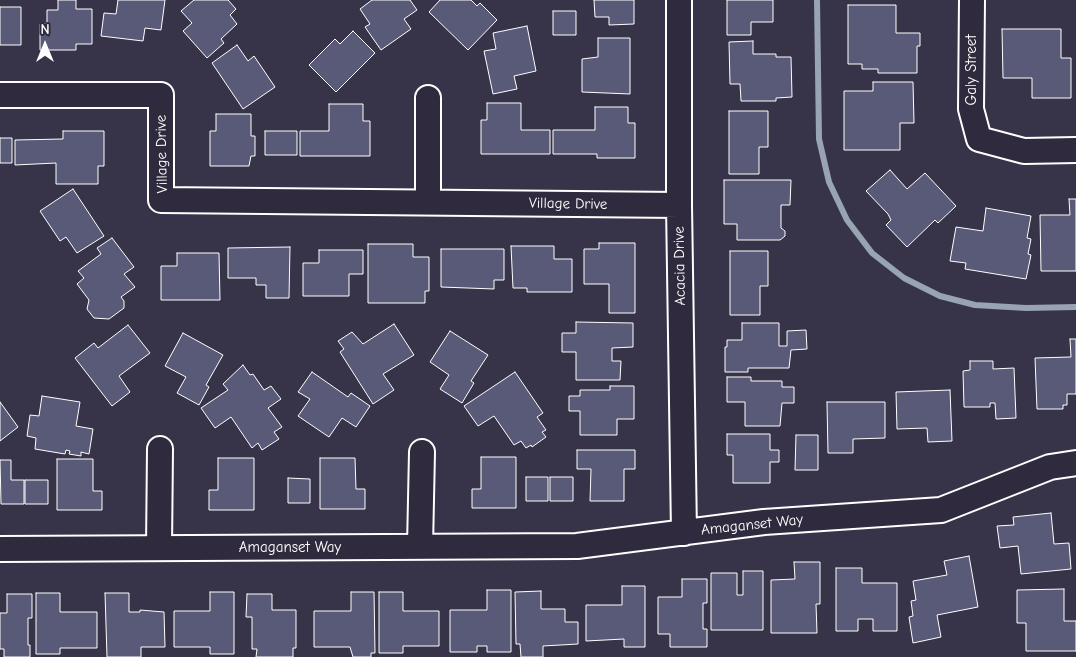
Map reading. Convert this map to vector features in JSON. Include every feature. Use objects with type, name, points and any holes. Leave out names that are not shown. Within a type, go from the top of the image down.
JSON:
[{"type":"street","name":"Acacia Drive","points":[[680,0],[679,206],[684,533]]},
{"type":"street","name":"Galy Street","points":[[972,0],[971,109],[979,140],[1024,151],[1076,150]]},
{"type":"street","name":"Village Drive","points":[[0,95],[161,94],[161,200],[679,206]]},
{"type":"street","points":[[428,98],[428,202]]},
{"type":"street","points":[[159,548],[160,449]]},
{"type":"street","points":[[420,548],[422,452]]},
{"type":"street","name":"Amaganset Way","points":[[0,549],[577,546],[764,522],[941,510],[1050,467],[1076,463]]},
{"type":"building","points":[[58,0],[76,0],[76,9],[92,9],[92,44],[76,44],[76,50],[40,50],[40,24],[47,24],[47,10],[58,10]]},
{"type":"building","points":[[118,0],[165,0],[161,30],[145,28],[143,41],[101,36],[104,13],[116,14]]},
{"type":"building","points":[[194,0],[228,0],[236,9],[230,15],[237,24],[221,39],[224,43],[207,58],[183,31],[192,23],[181,11]]},
{"type":"building","points":[[372,0],[410,0],[417,10],[404,19],[411,29],[381,50],[365,27],[370,24],[360,9]]},
{"type":"building","points":[[440,0],[471,0],[477,6],[480,3],[497,20],[468,50],[429,12]]},
{"type":"building","points":[[594,0],[634,0],[634,24],[609,25],[609,17],[595,17]]},
{"type":"building","points":[[727,0],[773,0],[773,22],[751,22],[751,35],[727,35]]},
{"type":"building","points":[[848,5],[896,5],[896,33],[920,33],[920,46],[917,46],[917,73],[878,73],[878,69],[862,69],[862,64],[848,64]]},
{"type":"building","points":[[0,7],[21,7],[21,45],[0,45]]},
{"type":"building","points":[[553,11],[576,11],[576,35],[553,35]]},
{"type":"building","points":[[527,26],[536,71],[514,76],[517,89],[493,94],[484,51],[496,49],[493,33]]},
{"type":"building","points":[[1002,29],[1061,29],[1061,58],[1071,58],[1071,98],[1032,98],[1032,78],[1003,78]]},
{"type":"building","points":[[353,31],[375,53],[336,92],[309,65],[335,39],[340,44]]},
{"type":"building","points":[[598,38],[630,38],[630,94],[582,92],[582,59],[598,57]]},
{"type":"building","points":[[753,41],[753,54],[776,54],[776,57],[791,57],[792,97],[776,98],[776,101],[741,101],[740,84],[730,84],[729,42]]},
{"type":"building","points":[[237,45],[248,61],[254,56],[275,87],[243,109],[212,63]]},
{"type":"building","points":[[873,82],[913,82],[914,123],[900,123],[900,150],[844,150],[844,91],[873,91]]},
{"type":"building","points":[[487,103],[521,103],[521,130],[550,130],[550,154],[481,154],[481,120],[487,120]]},
{"type":"building","points":[[329,104],[363,104],[363,121],[370,121],[370,156],[300,156],[300,131],[329,131]]},
{"type":"building","points":[[595,107],[628,107],[628,123],[635,123],[635,158],[597,158],[597,154],[553,154],[553,130],[595,130]]},
{"type":"building","points":[[729,111],[768,111],[768,147],[759,147],[759,174],[729,174]]},
{"type":"building","points":[[216,114],[251,114],[251,136],[255,136],[255,156],[251,156],[249,166],[210,166],[210,131],[216,131]]},
{"type":"building","points":[[63,131],[104,131],[104,166],[98,166],[98,184],[56,184],[56,163],[15,165],[15,140],[63,139]]},
{"type":"building","points":[[265,131],[297,131],[297,155],[265,155]]},
{"type":"building","points":[[0,138],[12,138],[12,163],[0,163]]},
{"type":"building","points":[[890,170],[907,189],[925,173],[956,206],[938,223],[935,220],[907,247],[886,225],[891,220],[888,214],[866,191]]},
{"type":"building","points":[[724,180],[791,180],[790,205],[781,205],[781,228],[785,231],[785,236],[780,240],[737,240],[737,224],[724,224]]},
{"type":"building","points":[[73,189],[104,236],[77,253],[66,237],[60,241],[40,211]]},
{"type":"building","points":[[1069,199],[1076,199],[1076,271],[1041,271],[1040,215],[1070,215]]},
{"type":"building","points":[[986,208],[1031,216],[1027,238],[1031,239],[1028,254],[1031,255],[1026,279],[965,269],[966,263],[950,261],[956,227],[983,231]]},
{"type":"building","points":[[112,238],[134,267],[124,274],[135,287],[121,297],[124,301],[124,308],[109,319],[94,318],[87,309],[89,300],[77,284],[84,278],[78,271],[101,254],[97,248]]},
{"type":"building","points":[[599,243],[635,243],[635,313],[609,313],[609,284],[584,284],[584,249],[599,249]]},
{"type":"building","points":[[368,244],[413,244],[413,257],[429,257],[429,291],[425,291],[425,303],[368,303]]},
{"type":"building","points":[[511,246],[554,246],[554,259],[572,259],[572,292],[527,292],[527,288],[513,288]]},
{"type":"building","points":[[290,247],[289,298],[266,298],[266,285],[256,285],[256,278],[228,278],[228,248]]},
{"type":"building","points":[[441,249],[504,249],[504,280],[494,280],[494,289],[441,287]]},
{"type":"building","points":[[319,250],[363,250],[363,274],[349,274],[349,296],[303,296],[303,263],[319,263]]},
{"type":"building","points":[[730,251],[768,251],[768,286],[760,286],[760,315],[730,315]]},
{"type":"building","points":[[177,253],[219,253],[220,300],[161,300],[161,266],[177,266]]},
{"type":"building","points":[[576,322],[633,323],[633,347],[612,348],[612,361],[621,361],[620,380],[576,380],[576,352],[562,352],[562,333],[576,333]]},
{"type":"building","points":[[742,323],[779,323],[779,346],[787,346],[787,331],[806,330],[807,349],[791,350],[789,368],[748,368],[748,372],[725,372],[725,347],[727,347],[727,340],[742,340]]},
{"type":"building","points":[[394,324],[414,355],[383,374],[394,390],[373,404],[340,352],[344,349],[338,341],[352,332],[363,344]]},
{"type":"building","points":[[128,325],[150,353],[119,376],[130,392],[112,406],[75,358],[94,343],[98,348]]},
{"type":"building","points":[[450,331],[488,355],[471,381],[474,383],[462,403],[440,389],[449,375],[430,362]]},
{"type":"building","points":[[183,333],[223,355],[206,385],[209,387],[199,405],[177,393],[186,377],[165,366]]},
{"type":"building","points":[[1070,339],[1076,339],[1076,394],[1067,394],[1067,405],[1063,405],[1063,409],[1037,409],[1035,358],[1071,357]]},
{"type":"building","points":[[970,361],[993,361],[993,369],[1014,368],[1016,418],[996,419],[995,403],[990,403],[990,407],[964,407],[963,371],[970,370]]},
{"type":"building","points":[[243,365],[250,375],[253,374],[264,390],[271,386],[281,399],[268,408],[282,427],[274,432],[279,439],[262,450],[258,443],[252,448],[231,417],[215,428],[201,408],[228,390],[223,384]]},
{"type":"building","points":[[312,372],[348,397],[351,393],[370,406],[356,427],[342,418],[329,437],[298,416],[310,399],[298,392]]},
{"type":"building","points":[[515,372],[543,413],[537,417],[546,430],[542,432],[546,437],[532,447],[531,445],[526,448],[521,441],[514,445],[494,416],[478,426],[464,406]]},
{"type":"building","points":[[727,377],[751,377],[751,381],[782,381],[782,387],[794,387],[794,403],[782,403],[780,426],[745,426],[745,402],[727,402]]},
{"type":"building","points":[[610,386],[634,386],[634,419],[617,419],[617,435],[580,435],[580,411],[569,411],[569,396],[580,396],[580,390],[610,390]]},
{"type":"building","points":[[950,390],[952,441],[928,442],[927,428],[897,429],[896,392]]},
{"type":"building","points":[[42,396],[80,402],[76,426],[93,429],[89,454],[81,452],[81,456],[69,454],[70,451],[66,450],[65,454],[35,449],[36,438],[27,436],[30,415],[39,416]]},
{"type":"building","points":[[0,402],[18,427],[0,441]]},
{"type":"building","points":[[827,402],[885,402],[885,438],[853,439],[853,453],[828,453]]},
{"type":"building","points":[[727,434],[770,434],[770,450],[779,450],[779,462],[770,462],[770,483],[733,483],[733,455],[727,455]]},
{"type":"building","points":[[796,435],[818,435],[818,470],[795,470]]},
{"type":"building","points":[[577,450],[635,450],[635,469],[624,469],[624,501],[590,501],[591,469],[577,469]]},
{"type":"building","points":[[481,457],[516,457],[516,508],[472,508],[472,489],[481,489]]},
{"type":"building","points":[[218,458],[254,458],[254,510],[209,510],[209,490],[218,490]]},
{"type":"building","points":[[320,458],[355,458],[356,489],[365,489],[365,509],[320,509]]},
{"type":"building","points":[[57,459],[93,459],[93,491],[102,491],[102,510],[57,510]]},
{"type":"building","points":[[0,460],[11,460],[11,480],[24,480],[24,504],[1,504]]},
{"type":"building","points":[[526,477],[548,477],[548,501],[526,501]]},
{"type":"building","points":[[550,477],[573,477],[573,501],[550,501]]},
{"type":"building","points":[[288,478],[310,479],[310,503],[288,503]]},
{"type":"building","points":[[25,480],[48,480],[48,504],[25,504]]},
{"type":"building","points":[[1051,513],[1054,544],[1069,543],[1071,569],[1021,574],[1018,546],[1000,548],[997,526],[1014,525],[1013,517]]},
{"type":"building","points":[[969,556],[978,607],[937,615],[941,637],[913,643],[909,617],[913,616],[911,601],[916,600],[913,581],[947,575],[944,561]]},
{"type":"building","points":[[794,562],[820,562],[820,604],[816,604],[817,633],[771,633],[771,580],[795,579]]},
{"type":"building","points":[[836,568],[862,568],[862,583],[897,583],[897,631],[873,631],[873,619],[858,619],[858,631],[836,631]]},
{"type":"building","points":[[743,571],[763,571],[763,630],[711,630],[711,573],[737,573],[737,595],[743,595]]},
{"type":"building","points":[[682,579],[707,579],[707,603],[703,603],[703,629],[707,629],[707,647],[670,647],[670,634],[658,634],[658,597],[682,597]]},
{"type":"building","points":[[622,586],[645,586],[645,647],[624,647],[624,639],[586,641],[586,605],[622,605]]},
{"type":"building","points":[[1064,589],[1064,621],[1076,621],[1076,651],[1026,651],[1026,623],[1017,623],[1017,590]]},
{"type":"building","points":[[487,590],[511,590],[511,652],[487,652],[487,646],[477,646],[477,652],[450,652],[450,610],[487,610]]},
{"type":"building","points":[[541,591],[541,609],[565,609],[565,622],[578,622],[578,644],[543,646],[543,657],[521,657],[520,644],[516,644],[515,592]]},
{"type":"building","points":[[210,592],[234,592],[234,654],[210,654],[210,647],[174,647],[174,611],[210,611]]},
{"type":"building","points":[[351,592],[374,592],[375,653],[371,653],[371,657],[353,657],[350,647],[314,647],[314,611],[351,611]]},
{"type":"building","points":[[379,592],[403,592],[403,611],[439,611],[439,646],[403,646],[403,653],[379,653]]},
{"type":"building","points":[[36,593],[60,593],[60,612],[97,612],[97,648],[60,648],[60,654],[36,654]]},
{"type":"building","points":[[105,593],[129,593],[129,612],[140,612],[140,610],[164,612],[165,647],[141,647],[141,657],[107,657]]},
{"type":"building","points":[[7,594],[32,594],[32,618],[28,618],[30,657],[4,657],[4,649],[0,649],[0,613],[7,613]]},
{"type":"building","points":[[247,594],[272,594],[272,610],[296,610],[296,648],[293,648],[293,657],[256,657],[257,649],[252,649],[252,617],[246,617]]},
{"type":"waterway","points":[[817,0],[819,139],[829,182],[847,220],[872,253],[904,278],[940,296],[975,305],[1026,308],[1076,307]]}]
